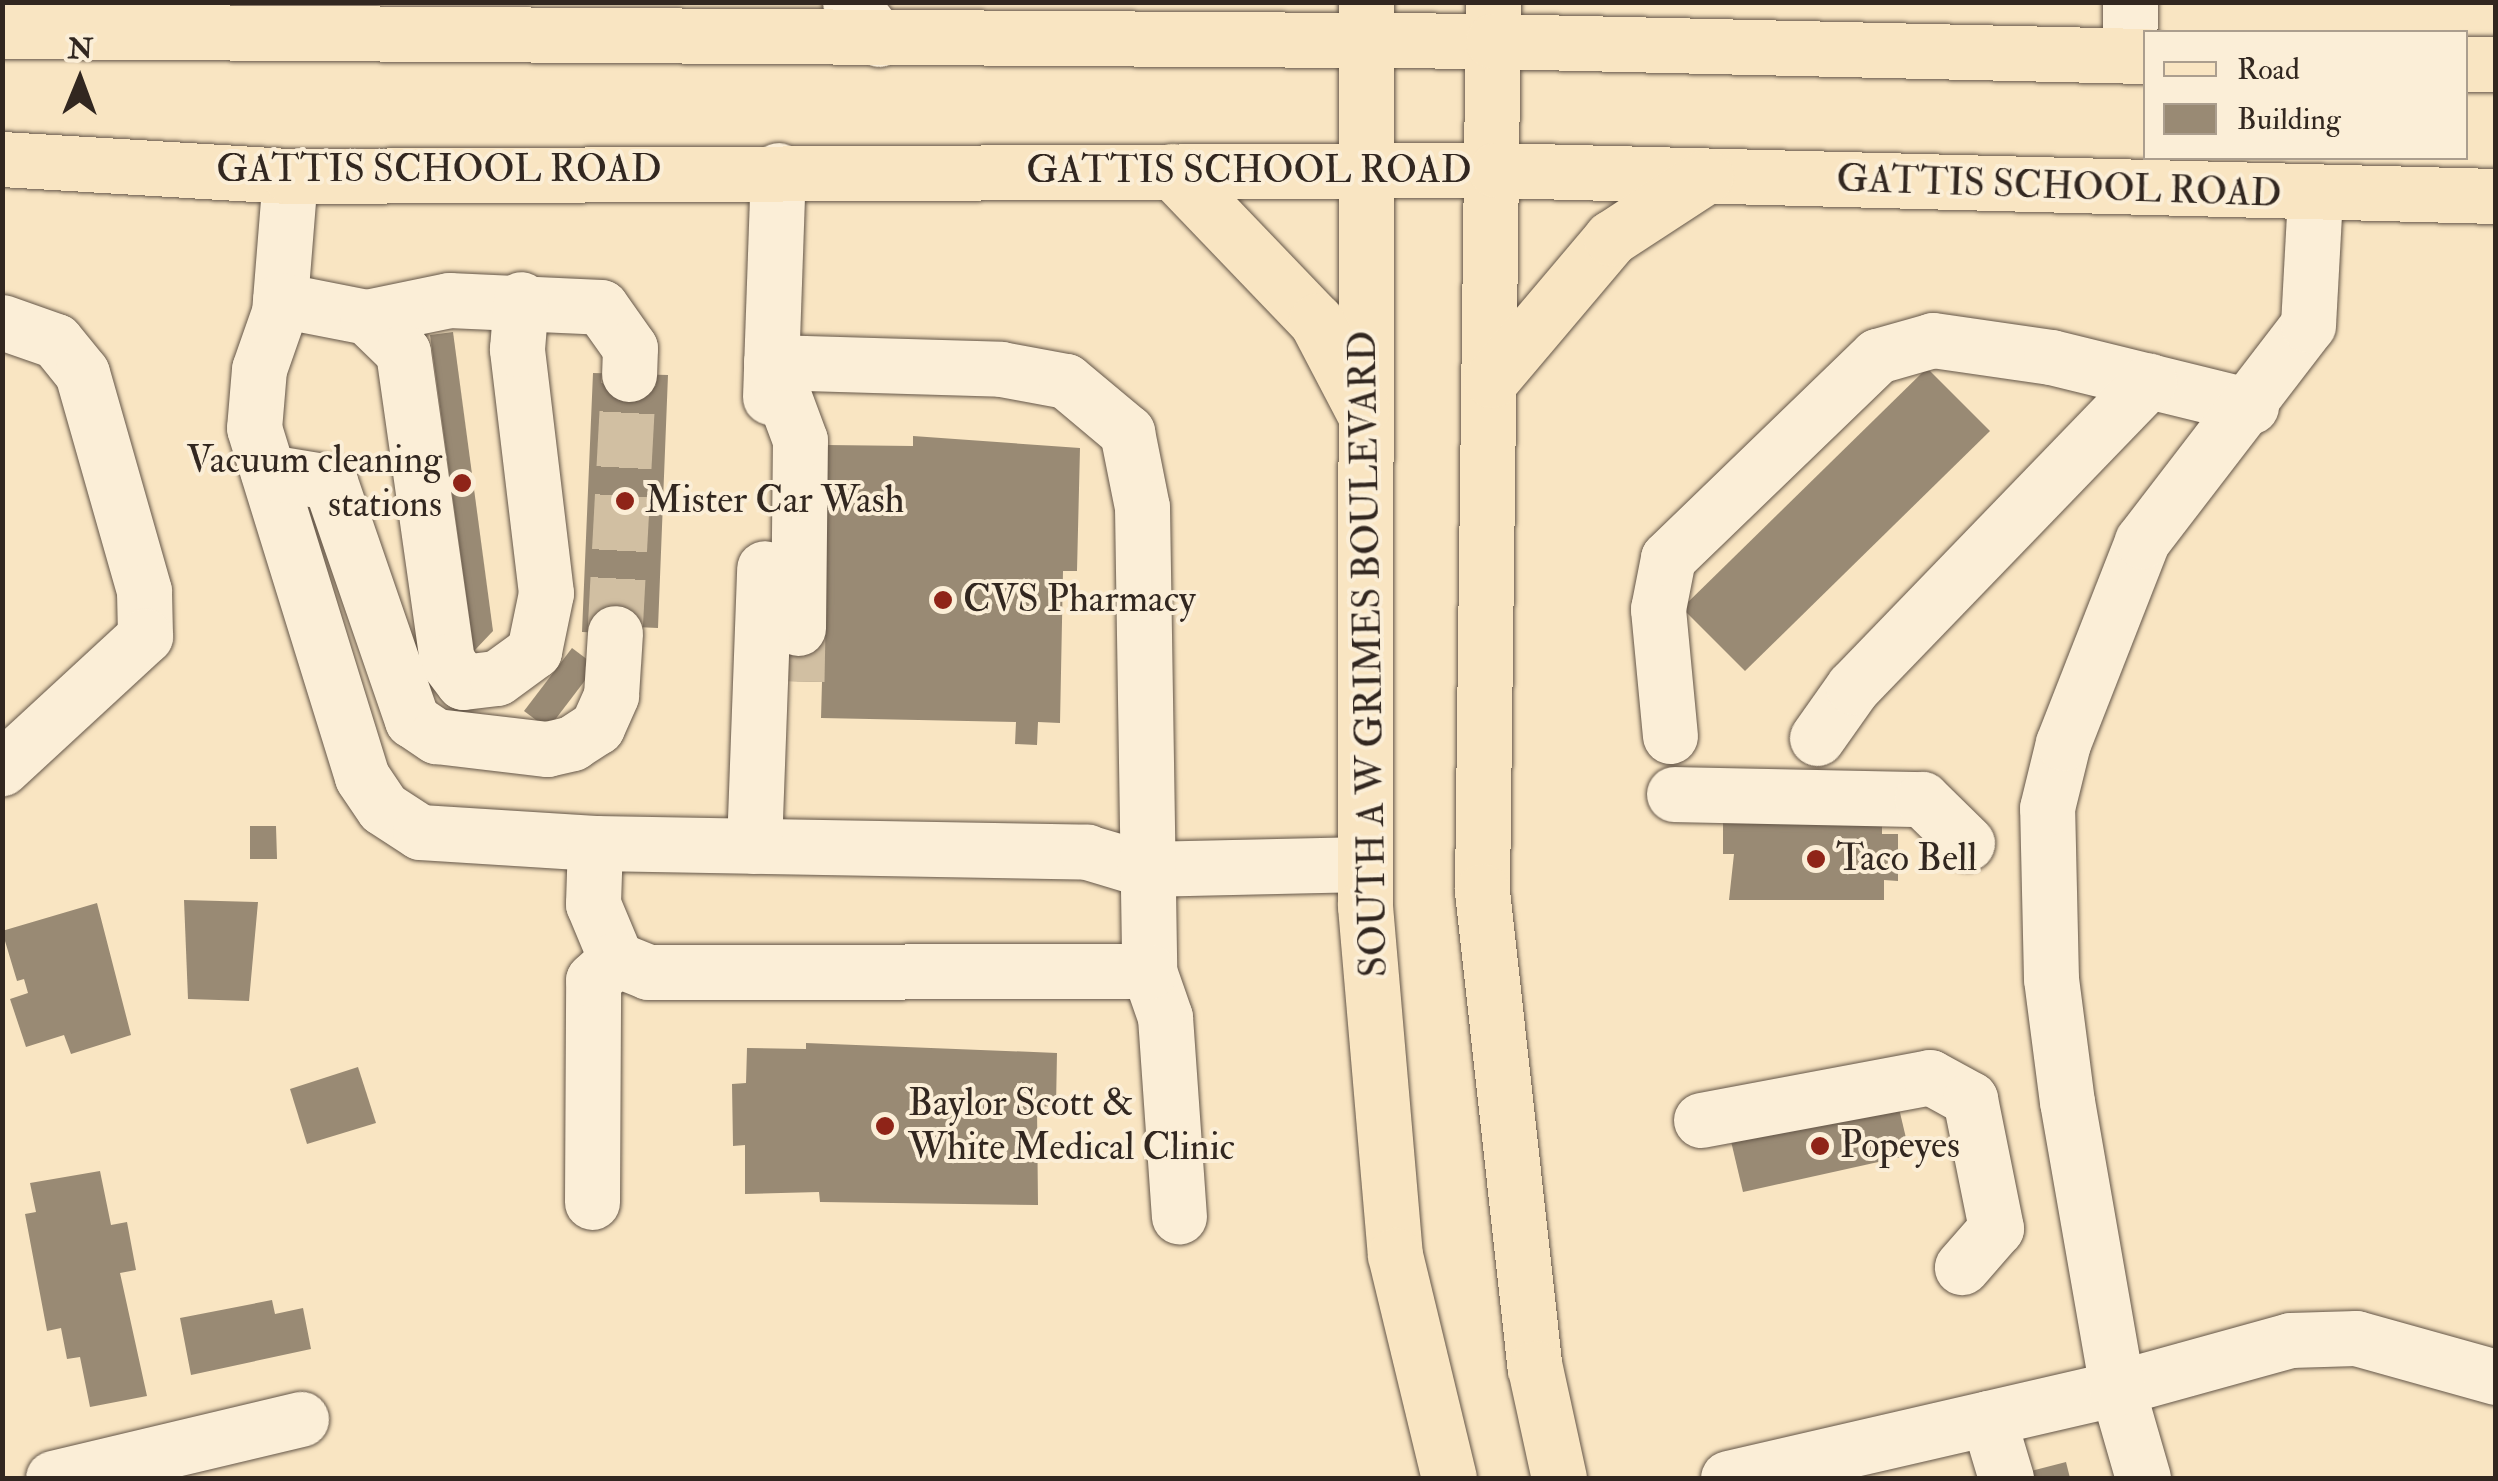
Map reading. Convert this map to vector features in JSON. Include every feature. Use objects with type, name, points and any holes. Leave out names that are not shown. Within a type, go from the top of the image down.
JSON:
[{"type":"main road","points":[[1054,39],[1151,2]]},
{"type":"main road","points":[[1629,2],[1694,45]]},
{"type":"main road","points":[[2,31],[298,18],[864,20],[1054,39],[1366,22],[1493,22],[1694,45],[2135,38]]},
{"type":"main road","name":"SOUTH A W GRIMES BOULEVARD","points":[[1366,22],[1365,864],[1394,1255],[1449,1478]]},
{"type":"main road","points":[[1493,22],[1496,170],[1482,891],[1535,1368],[1559,1478]]},
{"type":"main road","points":[[2468,64],[2496,64]]},
{"type":"main road","name":"GATTIS SCHOOL ROAD","points":[[2,159],[290,176],[778,170],[1496,170],[2496,196]]},
{"type":"main road","points":[[1172,171],[1316,322],[1366,416]]},
{"type":"main road","points":[[1491,380],[1611,238],[1706,176]]},
{"type":"lane","points":[[754,846],[778,170]]},
{"type":"lane","points":[[290,176],[280,300],[259,369],[254,428],[362,777],[382,808],[420,832],[595,843],[1087,852],[1144,869],[1365,864]]},
{"type":"lane","points":[[2143,1478],[2117,1388],[2052,979],[2048,808],[2063,742],[2142,542],[2251,406],[2308,326],[2314,194]]},
{"type":"lane","points":[[280,300],[367,318],[449,300],[521,299],[601,308],[630,348],[628,374]]},
{"type":"lane","points":[[367,318],[403,352],[447,661],[462,682],[497,678],[534,650],[546,593],[517,349],[521,299]]},
{"type":"lane","points":[[2,322],[56,341],[82,373],[144,591],[145,636],[2,768]]},
{"type":"lane","points":[[1670,736],[1658,609],[1668,558],[1877,356],[1934,340],[2051,356],[2251,406]]},
{"type":"lane","points":[[772,362],[800,440],[798,628]]},
{"type":"lane","points":[[772,362],[1001,369],[1066,381],[1127,432],[1142,507],[1144,869],[1149,971],[1166,1017],[1179,1217]]},
{"type":"lane","points":[[1817,738],[1853,687],[2149,380]]},
{"type":"lane","points":[[268,472],[330,482],[412,720],[436,736],[548,749],[572,743],[597,726],[612,695],[615,634]]},
{"type":"lane","points":[[756,784],[795,722],[797,681]]},
{"type":"lane","points":[[1674,794],[1922,799],[1967,843]]},
{"type":"lane","points":[[595,843],[593,904],[616,959],[648,972],[1149,971]]},
{"type":"lane","points":[[592,1202],[593,980],[616,959]]},
{"type":"lane","points":[[1702,1120],[1930,1077],[1970,1098],[1996,1228],[1962,1267]]},
{"type":"lane","points":[[1728,1478],[2117,1388],[2290,1340],[2356,1338],[2496,1377]]},
{"type":"lane","points":[[1988,1418],[2006,1478]]},
{"type":"lane","points":[[54,1478],[300,1419]]},
{"type":"building","name":"Vacuum cleaning stations","points":[[453,332],[493,631],[474,651],[430,335]]},
{"type":"building","points":[[1927,368],[1990,431],[1745,671],[1682,608]]},
{"type":"building","name":"Mister Car Wash","points":[[593,373],[668,375],[658,628],[636,627],[636,634],[582,632]]},
{"type":"building","name":"CVS Pharmacy","points":[[913,436],[1080,448],[1077,571],[1063,571],[1060,723],[1038,722],[1037,745],[1015,744],[1016,722],[821,718],[822,682],[784,681],[785,627],[827,445],[913,446]]},
{"type":"building","points":[[572,648],[596,666],[548,729],[524,711]]},
{"type":"building","name":"Taco Bell","points":[[1723,811],[1882,820],[1882,834],[1898,834],[1898,881],[1884,880],[1884,900],[1729,900],[1734,854],[1723,854]]},
{"type":"building","points":[[250,826],[276,826],[277,859],[250,859]]},
{"type":"building","points":[[184,900],[258,902],[249,1001],[188,999]]},
{"type":"building","points":[[97,903],[131,1035],[71,1054],[64,1035],[26,1047],[10,999],[28,993],[24,979],[17,981],[2,931]]},
{"type":"building","name":"Baylor Scott & White Medical Clinic","points":[[806,1043],[1057,1053],[1056,1106],[1037,1107],[1038,1205],[820,1202],[819,1192],[745,1194],[745,1145],[733,1146],[732,1084],[746,1083],[747,1048],[806,1049]]},
{"type":"building","points":[[358,1067],[376,1123],[307,1144],[290,1089]]},
{"type":"building","name":"Popeyes","points":[[1897,1100],[1910,1155],[1743,1192],[1730,1137]]},
{"type":"building","points":[[100,1171],[111,1225],[127,1222],[136,1270],[120,1273],[147,1396],[90,1407],[80,1357],[67,1359],[61,1328],[47,1331],[25,1214],[36,1212],[30,1183]]},
{"type":"building","points":[[272,1300],[275,1314],[303,1308],[311,1349],[191,1375],[180,1318]]},
{"type":"building","points":[[2066,1462],[2070,1478],[2008,1478],[2008,1477]]},
{"type":"tunnel","points":[[615,633],[629,374]]},
{"type":"tunnel","points":[[797,681],[798,628]]},
{"type":"place","name":"Vacuum cleaning stations","points":[[462,483]]},
{"type":"place","name":"Mister Car Wash","points":[[625,501]]},
{"type":"place","name":"CVS Pharmacy","points":[[943,600]]},
{"type":"place","name":"Taco Bell","points":[[1816,859]]},
{"type":"place","name":"Baylor Scott & White Medical Clinic","points":[[885,1126]]},
{"type":"place","name":"Popeyes","points":[[1820,1146]]}]
